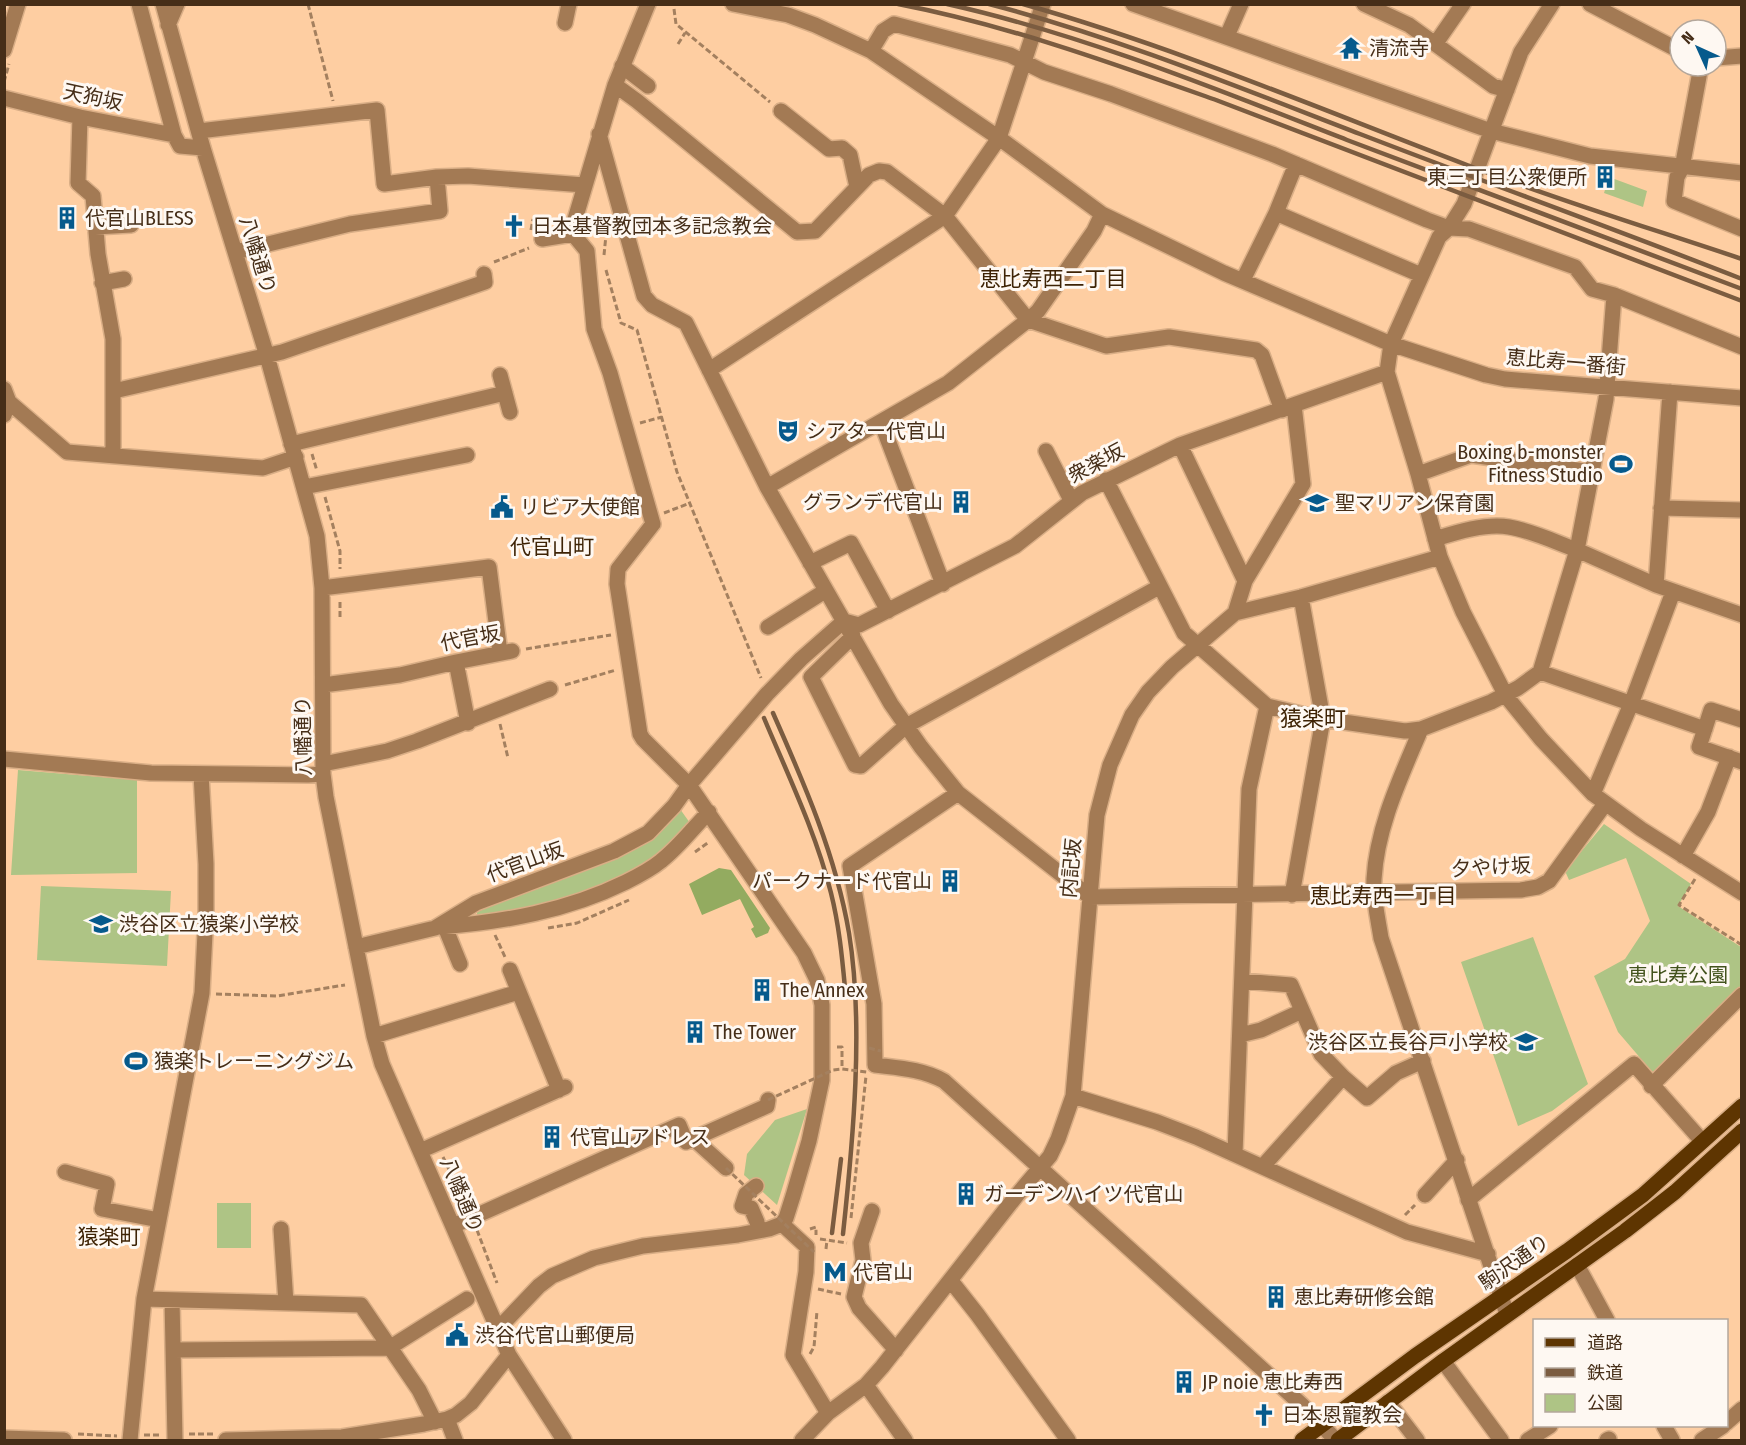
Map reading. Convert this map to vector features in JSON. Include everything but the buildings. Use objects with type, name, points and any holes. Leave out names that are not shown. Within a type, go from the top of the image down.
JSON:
[{"type":"main road","name":"駒沢通り","points":[[1302,1440],[1643,1195],[1742,1106]]},
{"type":"main road","name":"駒沢通り","points":[[1337,1440],[1675,1192],[1742,1131]]},
{"type":"street","points":[[4,50],[18,4]]},
{"type":"street","points":[[139,4],[174,135]]},
{"type":"street","name":"八幡通り","points":[[163,4],[203,148],[267,356],[317,536],[322,588],[323,769],[326,797],[374,1036],[382,1064],[497,1330],[509,1355],[564,1440]]},
{"type":"street","points":[[168,25],[177,4]]},
{"type":"street","points":[[566,23],[569,4]]},
{"type":"street","points":[[497,1330],[539,1286],[552,1276],[594,1258],[662,1243],[738,1235],[782,1224],[793,1196],[821,1091],[822,1005],[817,981],[804,953],[689,785],[643,740],[640,734],[617,584],[618,570],[654,524],[610,373],[594,329],[587,251],[573,234],[573,226],[615,85],[648,4]]},
{"type":"street","name":"恵比寿一番街","points":[[733,4],[788,15],[871,51],[999,138],[1102,214],[1224,273],[1391,344],[1505,379],[1742,398]]},
{"type":"street","points":[[709,370],[945,216],[999,138],[1043,4]]},
{"type":"street","points":[[1133,4],[1491,131],[1590,156],[1742,173]]},
{"type":"street","points":[[1227,36],[1241,4]]},
{"type":"street","points":[[1364,4],[1409,25],[1493,86],[1507,90]]},
{"type":"street","points":[[1436,43],[1463,4]]},
{"type":"street","points":[[1552,4],[1521,52],[1464,204],[1449,228],[1439,237],[1421,275],[1391,344],[1387,372],[1440,557],[1463,612],[1506,696],[1541,739],[1593,794],[1683,856],[1742,893]]},
{"type":"street","points":[[1590,4],[1668,45]]},
{"type":"street","points":[[871,51],[883,31],[894,24],[1010,55],[1044,72],[1121,98],[1296,164],[1426,220],[1449,228],[1469,229],[1575,267],[1593,289],[1614,295],[1742,346]]},
{"type":"street","points":[[622,66],[648,86]]},
{"type":"street","points":[[1699,78],[1674,201],[1742,229]]},
{"type":"street","points":[[615,85],[797,232],[814,231],[869,175],[879,171],[887,172],[945,216],[1028,320],[1106,346],[1169,336],[1256,350],[1262,355],[1288,408],[1303,484],[1245,581],[1235,613]]},
{"type":"street","name":"天狗坂","points":[[4,98],[80,117],[174,135],[180,146],[203,148]]},
{"type":"street","points":[[199,131],[377,110],[384,184],[437,177],[468,176],[584,185]]},
{"type":"street","points":[[781,111],[817,141],[829,148],[842,148],[850,155],[857,187]]},
{"type":"street","points":[[80,117],[78,183],[93,196],[102,283],[113,339],[113,456]]},
{"type":"street","points":[[599,134],[644,296],[652,305],[686,323],[767,487],[891,704],[958,794],[1090,897]]},
{"type":"street","points":[[1243,280],[1276,213],[1296,164]]},
{"type":"street","points":[[236,252],[350,224],[440,211],[437,177]]},
{"type":"street","points":[[1276,213],[1421,275]]},
{"type":"street","points":[[767,487],[948,383],[1028,320],[1038,311],[1094,231],[1102,214]]},
{"type":"street","points":[[95,227],[131,225]]},
{"type":"street","points":[[542,239],[573,234]]},
{"type":"street","points":[[114,391],[267,356],[485,282],[484,273]]},
{"type":"street","points":[[102,283],[124,279]]},
{"type":"street","points":[[1106,480],[1184,633],[1267,706],[1323,719],[1405,731],[1421,729],[1506,696],[1540,672],[1577,550],[1591,472],[1596,458],[1607,387],[1614,295]]},
{"type":"street","name":"衆楽坂","points":[[844,621],[859,625],[943,584],[1015,546],[1071,500],[1106,480],[1180,446],[1387,372]]},
{"type":"street","points":[[500,375],[510,412]]},
{"type":"street","points":[[1656,585],[1670,392]]},
{"type":"street","points":[[6,402],[67,452],[263,468],[293,451],[505,393]]},
{"type":"street","points":[[881,422],[943,584]]},
{"type":"street","points":[[1180,446],[1245,581]]},
{"type":"street","points":[[1046,451],[1071,500]]},
{"type":"street","points":[[304,487],[467,455]]},
{"type":"street","points":[[1418,474],[1471,455],[1591,472]]},
{"type":"street","points":[[1661,508],[1742,510]]},
{"type":"street","points":[[1435,539],[1488,527],[1508,526],[1577,550],[1673,592],[1742,615]]},
{"type":"street","points":[[810,563],[851,543],[888,611]]},
{"type":"street","points":[[1235,613],[1301,597],[1440,557]]},
{"type":"street","points":[[322,588],[489,567],[506,652]]},
{"type":"street","points":[[853,636],[811,677],[855,765],[861,766],[906,726],[1159,586]]},
{"type":"street","points":[[768,627],[825,591]]},
{"type":"street","points":[[1593,794],[1631,704],[1673,592]]},
{"type":"street","points":[[1292,895],[1323,719],[1301,597]]},
{"type":"street","name":"内記坂","points":[[802,1440],[828,1413],[866,1385],[1050,1156],[1073,1096],[1097,815],[1110,765],[1132,715],[1148,692],[1197,644],[1235,613]]},
{"type":"street","name":"代官山坂","points":[[356,947],[440,927],[476,903],[632,843],[662,820],[767,694],[801,659],[844,621]]},
{"type":"street","name":"代官坂","points":[[323,686],[400,675],[506,652]]},
{"type":"street","points":[[456,662],[468,723]]},
{"type":"street","points":[[1540,672],[1705,729]]},
{"type":"street","points":[[4,759],[151,773],[308,775],[468,723],[550,689]]},
{"type":"street","points":[[1235,1153],[1249,789],[1267,706]]},
{"type":"street","points":[[1683,856],[1735,759],[1699,747],[1712,710],[1741,718]]},
{"type":"street","points":[[1421,729],[1387,815],[1377,851],[1374,880],[1381,938],[1507,1314]]},
{"type":"street","points":[[130,1438],[144,1299],[202,993],[206,924],[206,864],[201,774]]},
{"type":"street","points":[[958,794],[850,866],[874,1004],[875,1065],[914,1070],[933,1075],[944,1082],[1302,1405],[1337,1440]]},
{"type":"street","name":"夕やけ坂","points":[[1090,897],[1521,890],[1538,887],[1549,881],[1605,804]]},
{"type":"street","points":[[460,964],[440,927],[479,924],[556,910],[599,895],[649,870],[661,861],[709,812]]},
{"type":"street","points":[[420,1151],[562,1088],[510,970]]},
{"type":"street","points":[[1243,981],[1291,985],[1321,1054],[1367,1098],[1396,1073],[1423,1061]]},
{"type":"street","points":[[374,1036],[518,991]]},
{"type":"street","points":[[1651,1086],[1742,995]]},
{"type":"street","points":[[1240,1035],[1262,1030],[1302,1011]]},
{"type":"street","points":[[1468,1200],[1634,1064],[1702,1142]]},
{"type":"street","points":[[1263,1166],[1343,1077]]},
{"type":"street","points":[[1073,1096],[1157,1122],[1235,1153],[1407,1232],[1488,1254]]},
{"type":"street","points":[[453,1226],[679,1125],[686,1142],[767,1106],[768,1100]]},
{"type":"street","points":[[694,1139],[726,1168]]},
{"type":"street","points":[[1425,1195],[1457,1160]]},
{"type":"street","points":[[65,1172],[107,1184],[102,1209],[159,1220]]},
{"type":"street","points":[[756,1186],[746,1194],[742,1206],[751,1208],[757,1222]]},
{"type":"street","points":[[872,1211],[861,1243],[863,1260],[854,1297],[859,1308],[896,1350]]},
{"type":"street","points":[[782,1224],[810,1250],[793,1355],[828,1413]]},
{"type":"street","points":[[281,1229],[286,1303]]},
{"type":"street","points":[[1576,1265],[1606,1319]]},
{"type":"street","points":[[951,1281],[1068,1440]]},
{"type":"street","points":[[144,1299],[361,1305],[455,1440]]},
{"type":"street","points":[[173,1350],[389,1348],[467,1299]]},
{"type":"street","points":[[172,1300],[175,1438]]},
{"type":"street","points":[[226,1440],[342,1439],[441,1420],[456,1415],[471,1403],[509,1355]]},
{"type":"street","points":[[1443,1361],[1501,1440]]},
{"type":"street","points":[[866,1385],[905,1440]]},
{"type":"street","points":[[1388,1402],[1417,1440]]},
{"type":"street","points":[[1728,1421],[1742,1409]]},
{"type":"street","points":[[1528,1440],[1547,1427]]},
{"type":"street","points":[[1702,1440],[1721,1427]]},
{"type":"street","points":[[4,1438],[69,1437]]},
{"type":"path","points":[[308,4],[336,114]]},
{"type":"path","points":[[674,9],[676,24],[781,111]]},
{"type":"path","points":[[678,44],[686,32]]},
{"type":"path","points":[[484,273],[487,264],[529,249],[533,219]]},
{"type":"path","points":[[604,262],[621,323],[637,330],[677,472],[767,694]]},
{"type":"path","points":[[640,424],[662,417]]},
{"type":"path","points":[[662,514],[690,503]]},
{"type":"path","name":"代官坂","points":[[506,652],[625,633]]},
{"type":"path","points":[[550,689],[630,666]]},
{"type":"path","points":[[497,710],[508,758]]},
{"type":"path","points":[[1703,868],[1680,905],[1742,945]]},
{"type":"path","points":[[495,933],[510,970]]},
{"type":"path","points":[[202,993],[277,996],[345,985]]},
{"type":"path","points":[[869,1040],[869,1048],[881,1051]]},
{"type":"path","points":[[768,1100],[833,1070],[867,1072],[850,1228]]},
{"type":"path","points":[[726,1168],[810,1250]]},
{"type":"path","points":[[1395,1227],[1425,1195]]},
{"type":"path","points":[[826,1249],[827,1240],[850,1242]]},
{"type":"path","points":[[812,1287],[854,1297]]},
{"type":"path","points":[[69,1437],[175,1438]]},
{"type":"green space","points":[[1609,177],[1647,191],[1643,207],[1604,193]]},
{"type":"green space","points":[[18,770],[137,780],[137,873],[11,875]]},
{"type":"green space","points":[[680,809],[690,823],[659,855],[629,875],[566,899],[478,918],[476,909],[614,858],[640,846]]},
{"type":"green space","name":"恵比寿公園","points":[[1604,824],[1691,884],[1678,906],[1741,947],[1741,986],[1654,1074],[1618,1032],[1594,976],[1625,959],[1650,921],[1626,858],[1569,880],[1565,871]]},
{"type":"green space","points":[[719,868],[731,870],[770,928],[768,933],[756,938],[751,929],[754,927],[740,899],[702,915],[689,884]]},
{"type":"green space","points":[[41,886],[171,891],[167,966],[37,960]]},
{"type":"green space","points":[[1533,937],[1588,1084],[1552,1111],[1518,1126],[1461,962]]},
{"type":"green space","points":[[807,1109],[777,1205],[744,1175],[747,1154],[775,1120]]},
{"type":"green space","points":[[217,1203],[251,1203],[251,1248],[217,1248]]},
{"type":"railway","points":[[898,4],[1019,34],[1177,86],[1742,301]]},
{"type":"railway","points":[[947,4],[1049,31],[1150,64],[1742,289]]},
{"type":"railway","points":[[989,4],[1130,47],[1742,279]]},
{"type":"railway","points":[[1023,4],[1136,39],[1501,178],[1742,259]]},
{"type":"railway","points":[[773,713],[818,820],[836,876],[849,933],[856,1006],[856,1044],[853,1122],[843,1234]]},
{"type":"railway","points":[[764,718],[801,804],[825,871],[836,917],[845,988]]},
{"type":"railway","points":[[832,1233],[841,1159]]},
{"type":"place","name":"清流寺","points":[[1351,48]]},
{"type":"place","name":"東三丁目公衆便所","points":[[1605,177]]},
{"type":"place","name":"代官山BLESS","points":[[67,218]]},
{"type":"place","name":"日本基督教団本多記念教会","points":[[514,226]]},
{"type":"place","name":"シアター代官山","points":[[788,431]]},
{"type":"place","name":"Boxing b-monster Fitness Studio","points":[[1621,464]]},
{"type":"place","name":"グランデ代官山","points":[[961,502]]},
{"type":"place","name":"聖マリアン保育園","points":[[1317,503]]},
{"type":"place","name":"リビア大使館","points":[[502,507]]},
{"type":"place","name":"パークナード代官山","points":[[950,881]]},
{"type":"place","name":"渋谷区立猿楽小学校","points":[[101,924]]},
{"type":"place","name":"The Annex","points":[[762,990]]},
{"type":"place","name":"The Tower","points":[[695,1032]]},
{"type":"place","name":"渋谷区立長谷戸小学校","points":[[1526,1042]]},
{"type":"place","name":"猿楽トレーニングジム","points":[[136,1061]]},
{"type":"place","name":"代官山アドレス","points":[[552,1137]]},
{"type":"place","name":"ガーデンハイツ代官山","points":[[966,1194]]},
{"type":"place","name":"代官山","points":[[835,1272]]},
{"type":"place","name":"恵比寿研修会館","points":[[1276,1297]]},
{"type":"place","name":"渋谷代官山郵便局","points":[[457,1335]]},
{"type":"place","name":"JP noie 恵比寿西","points":[[1184,1382]]},
{"type":"place","name":"日本恩寵教会","points":[[1264,1415]]},
{"type":"district","name":"恵比寿西二丁目","points":[[1053,279]]},
{"type":"district","name":"代官山町","points":[[552,547]]},
{"type":"district","name":"猿楽町","points":[[1313,718]]},
{"type":"district","name":"恵比寿西一丁目","points":[[1383,896]]},
{"type":"district","name":"猿楽町","points":[[109,1237]]}]
